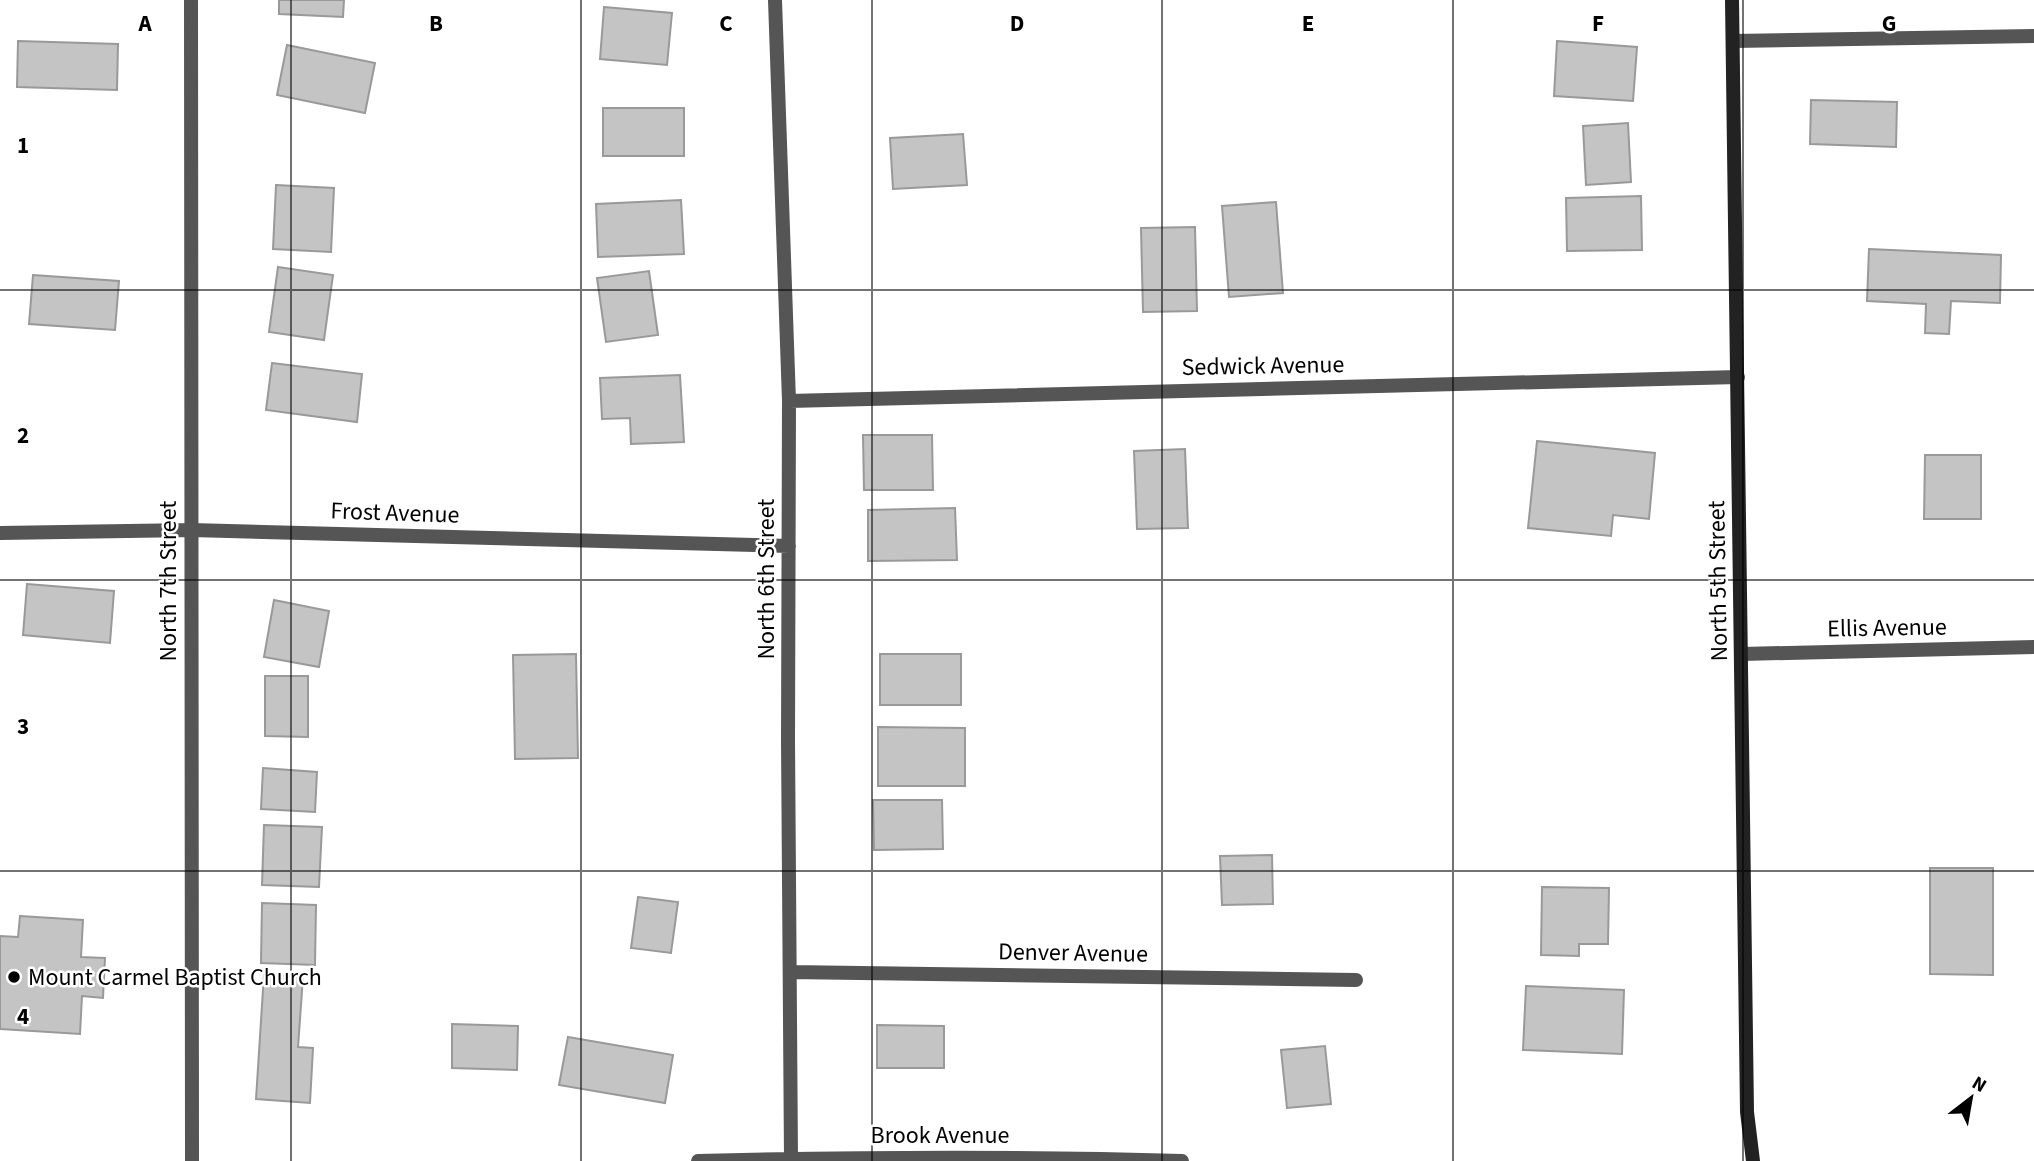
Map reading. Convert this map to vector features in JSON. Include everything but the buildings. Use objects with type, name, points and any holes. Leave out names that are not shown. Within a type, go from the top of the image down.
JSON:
[{"type":"main road","name":"North 5th Street","points":[[1732,0],[1747,1112],[1753,1161]]},
{"type":"street","name":"North 7th Street","points":[[191,0],[192,1161]]},
{"type":"street","name":"North 6th Street","points":[[775,0],[789,401],[791,1158]]},
{"type":"street","points":[[1733,41],[2034,36]]},
{"type":"street","name":"Sedwick Avenue","points":[[789,401],[1738,377]]},
{"type":"street","name":"Frost Avenue","points":[[0,533],[191,530],[789,547]]},
{"type":"street","name":"Ellis Avenue","points":[[1742,654],[2034,647]]},
{"type":"street","name":"Denver Avenue","points":[[790,972],[1356,980]]},
{"type":"street","name":"Brook Avenue","points":[[698,1161],[791,1158],[1182,1161]]},
{"type":"place","name":"Mount Carmel Baptist Church","points":[[14,977]]}]
